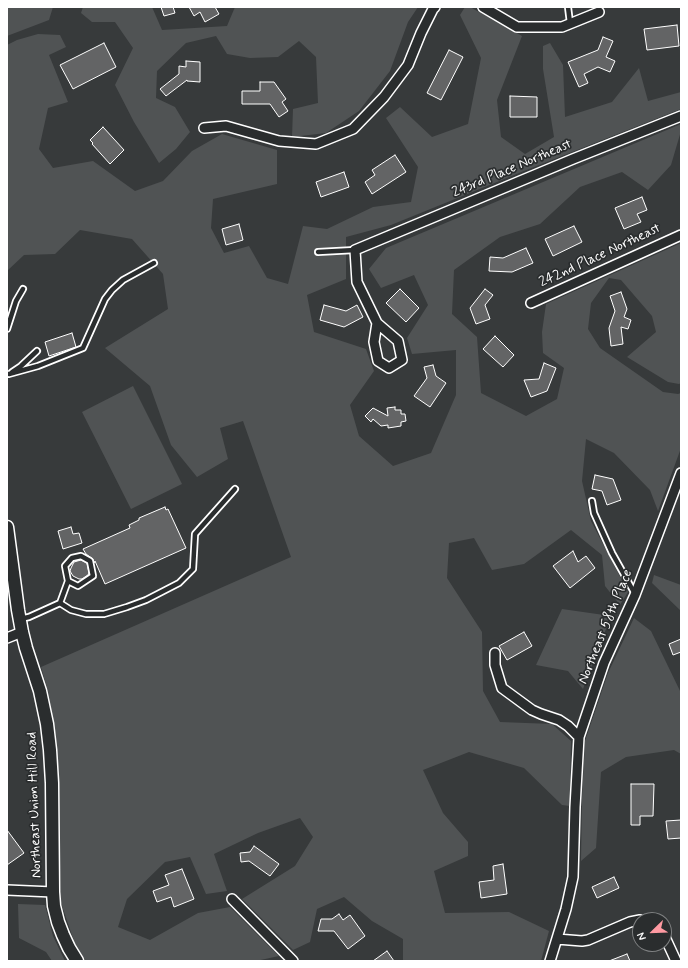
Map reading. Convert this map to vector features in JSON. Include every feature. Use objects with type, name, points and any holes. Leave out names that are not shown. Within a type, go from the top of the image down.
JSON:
[{"type":"street","points":[[204,128],[226,126],[279,141],[316,144],[353,128],[384,97],[408,65],[421,33],[433,9],[436,7]]},
{"type":"street","points":[[483,7],[517,27],[562,27],[599,12]]},
{"type":"street","name":"243rd Place Northeast","points":[[355,250],[573,159],[681,116]]},
{"type":"street","name":"242nd Place Northeast","points":[[531,303],[681,234]]},
{"type":"street","points":[[355,250],[357,282],[378,323]]},
{"type":"street","name":"Northeast 58th Place","points":[[550,961],[566,909],[573,877],[579,738],[604,663],[635,595],[681,473]]},
{"type":"street","name":"Northeast Union Hill Road","points":[[7,527],[22,632],[40,691],[47,724],[52,783],[54,906],[60,929],[77,961]]},
{"type":"street","points":[[7,638],[22,632]]},
{"type":"street","points":[[495,653],[495,665],[502,688],[532,710],[559,720],[568,726],[579,738]]},
{"type":"street","points":[[7,890],[53,892]]},
{"type":"street","points":[[232,899],[293,961]]},
{"type":"street","points":[[557,939],[588,940],[632,922]]},
{"type":"lane","points":[[568,7],[570,24]]},
{"type":"lane","points":[[318,252],[355,250]]},
{"type":"lane","points":[[8,375],[38,366],[83,348],[105,299],[112,290],[123,280],[154,263]]},
{"type":"lane","points":[[7,329],[16,301],[23,289]]},
{"type":"lane","points":[[8,375],[21,366],[37,351]]},
{"type":"lane","points":[[60,603],[71,610],[86,614],[104,614],[127,608],[180,583],[193,569],[195,534],[235,489]]},
{"type":"lane","points":[[592,501],[594,513],[612,553],[635,595]]},
{"type":"lane","points":[[20,619],[29,617],[60,603],[68,581],[65,566],[72,558],[81,556],[90,561],[93,576],[78,586],[68,581]]},
{"type":"shaded area","points":[[7,7],[53,7],[49,20],[7,36]]},
{"type":"shaded area","points":[[83,7],[152,7],[162,30],[227,26],[235,7],[418,7],[408,22],[390,71],[359,111],[326,133],[292,137],[293,109],[318,103],[316,57],[299,41],[278,57],[250,58],[227,54],[216,36],[186,43],[157,71],[156,98],[175,107],[190,132],[176,149],[159,163],[134,122],[115,85],[133,48],[115,22],[92,22],[81,13]]},
{"type":"shaded area","points":[[465,7],[470,7],[522,36],[497,100],[501,137],[525,154],[554,137],[543,69],[543,46],[550,43],[563,65],[565,117],[612,102],[639,68],[648,101],[681,92],[681,109],[391,225],[346,237],[346,279],[307,295],[314,332],[366,349],[374,371],[350,405],[359,436],[393,466],[431,453],[456,395],[456,350],[412,354],[407,338],[428,305],[414,275],[381,288],[369,269],[386,248],[681,124],[681,131],[671,165],[648,190],[622,172],[580,187],[540,224],[500,237],[454,270],[452,314],[477,337],[481,393],[526,416],[557,399],[564,368],[543,353],[542,332],[546,304],[681,243],[681,383],[668,382],[627,357],[656,332],[652,316],[621,280],[609,278],[591,303],[588,329],[600,348],[663,392],[681,393],[681,448],[658,511],[650,490],[614,453],[586,439],[582,481],[591,521],[628,592],[620,605],[605,586],[602,555],[571,530],[524,564],[492,570],[474,538],[449,543],[447,578],[482,632],[483,691],[500,722],[552,724],[571,741],[570,806],[562,805],[524,768],[469,752],[423,770],[443,813],[468,842],[468,856],[434,871],[445,913],[509,912],[549,931],[541,961],[403,961],[403,939],[372,921],[344,897],[317,909],[310,942],[293,950],[242,899],[295,866],[313,837],[300,818],[258,833],[214,854],[227,891],[206,894],[190,857],[165,862],[127,899],[118,927],[150,940],[198,913],[230,907],[279,956],[256,961],[86,961],[75,944],[61,903],[56,737],[48,691],[41,667],[291,557],[243,421],[220,428],[228,459],[197,477],[171,445],[150,386],[105,348],[168,309],[163,274],[132,239],[80,230],[55,254],[24,255],[7,271],[7,45],[17,40],[38,34],[60,35],[66,47],[49,55],[68,102],[48,108],[39,149],[53,168],[93,161],[135,191],[163,181],[192,151],[222,134],[277,150],[277,184],[213,199],[211,228],[224,253],[249,246],[267,278],[288,284],[303,226],[327,229],[373,207],[411,202],[418,167],[386,118],[400,107],[432,137],[468,124],[481,58],[460,15]]},
{"type":"shaded area","points":[[133,386],[182,484],[131,509],[82,412]]},
{"type":"shaded area","points":[[654,575],[681,585],[681,611],[652,583]]},
{"type":"shaded area","points":[[562,609],[611,616],[583,689],[568,671],[536,665]]},
{"type":"shaded area","points":[[634,618],[651,631],[681,693],[681,754],[674,750],[626,757],[601,772],[596,848],[581,861],[585,741],[608,673]]},
{"type":"shaded area","points":[[18,904],[45,905],[53,936],[65,961],[52,961],[46,952],[19,938]]},
{"type":"building","points":[[161,7],[173,7],[175,13],[164,16]]},
{"type":"building","points":[[189,7],[215,7],[219,14],[205,22],[200,12],[194,16]]},
{"type":"building","points":[[677,25],[679,46],[647,50],[644,29]]},
{"type":"building","points":[[603,37],[613,41],[606,57],[615,61],[610,72],[598,67],[584,74],[588,83],[579,87],[568,62],[598,50]]},
{"type":"building","points":[[104,43],[116,67],[73,89],[60,65]]},
{"type":"building","points":[[449,50],[463,57],[441,100],[427,93]]},
{"type":"building","points":[[186,61],[200,62],[200,82],[187,80],[166,96],[160,89],[179,74],[179,66],[186,67]]},
{"type":"building","points":[[260,82],[274,82],[286,99],[282,102],[288,111],[279,117],[270,104],[242,104],[242,91],[260,91]]},
{"type":"building","points":[[510,96],[537,97],[537,117],[510,117]]},
{"type":"building","points":[[103,127],[124,150],[110,164],[90,140]]},
{"type":"building","points":[[395,155],[406,172],[372,194],[365,182],[375,175],[372,170]]},
{"type":"building","points":[[344,172],[349,187],[321,197],[316,182]]},
{"type":"building","points":[[642,197],[647,210],[637,214],[641,222],[624,229],[615,208]]},
{"type":"building","points":[[239,224],[243,240],[226,245],[222,229]]},
{"type":"building","points":[[574,226],[582,242],[553,256],[545,239]]},
{"type":"building","points":[[526,248],[533,263],[512,272],[489,271],[490,257],[503,258]]},
{"type":"building","points":[[400,289],[419,308],[406,322],[386,303]]},
{"type":"building","points":[[485,289],[493,295],[485,305],[490,319],[476,324],[470,308]]},
{"type":"building","points":[[621,292],[627,309],[624,317],[631,320],[628,329],[621,327],[623,344],[611,346],[609,328],[615,311],[610,296]]},
{"type":"building","points":[[324,305],[346,311],[357,305],[363,317],[344,327],[320,320]]},
{"type":"building","points":[[72,333],[76,347],[49,356],[45,342]]},
{"type":"building","points":[[495,336],[514,355],[503,367],[483,349]]},
{"type":"building","points":[[544,363],[556,368],[547,391],[531,397],[524,380],[539,379]]},
{"type":"building","points":[[433,365],[436,376],[446,383],[430,407],[414,396],[427,378],[424,367]]},
{"type":"building","points":[[395,407],[395,410],[401,410],[401,414],[405,414],[406,421],[401,422],[401,426],[388,428],[388,425],[381,426],[373,419],[371,422],[365,416],[373,408],[388,416],[387,408]]},
{"type":"building","points":[[595,475],[613,479],[621,500],[607,505],[602,491],[592,489]]},
{"type":"building","points":[[165,507],[166,510],[168,509],[186,548],[105,584],[95,561],[94,563],[93,559],[86,554],[83,549],[130,528],[129,525],[139,520],[139,518]]},
{"type":"building","points":[[71,527],[73,534],[79,533],[82,543],[63,549],[58,531]]},
{"type":"building","points":[[573,551],[578,562],[586,556],[595,568],[570,588],[553,566]]},
{"type":"building","points":[[81,560],[87,563],[89,573],[82,579],[79,579],[73,576],[70,571],[74,562]]},
{"type":"building","points":[[524,632],[532,646],[507,660],[499,646]]},
{"type":"building","points":[[681,639],[681,652],[673,655],[669,644]]},
{"type":"building","points":[[631,784],[654,784],[653,816],[640,816],[640,825],[631,825]]},
{"type":"building","points":[[681,820],[681,838],[668,839],[666,821]]},
{"type":"building","points":[[7,830],[24,853],[7,865]]},
{"type":"building","points":[[254,846],[279,864],[270,876],[249,861],[241,862],[240,853],[250,852]]},
{"type":"building","points":[[503,864],[507,894],[481,898],[479,882],[494,880],[493,866]]},
{"type":"building","points":[[182,869],[194,899],[174,907],[171,897],[157,902],[153,891],[169,885],[165,875]]},
{"type":"building","points":[[614,877],[619,888],[597,898],[592,887]]},
{"type":"building","points":[[339,914],[343,920],[350,915],[365,936],[348,949],[334,931],[318,931],[321,919],[332,919]]},
{"type":"building","points":[[387,951],[394,961],[373,961]]},
{"type":"building","points":[[627,954],[630,961],[609,961]]}]
